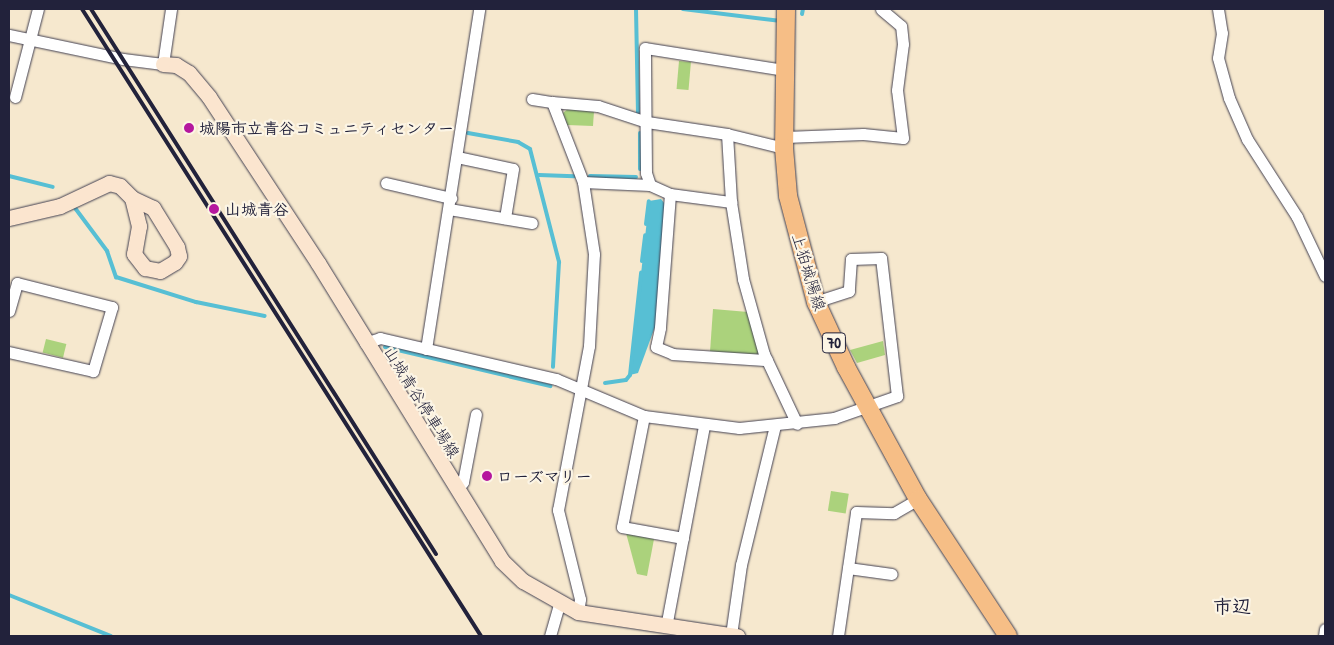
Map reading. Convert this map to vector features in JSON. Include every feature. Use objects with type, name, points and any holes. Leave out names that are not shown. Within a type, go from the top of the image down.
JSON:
[{"type":"main road","name":"上狛城陽線","points":[[786,9],[784,142],[788,196],[816,302],[846,367],[918,499],[1008,636]]},
{"type":"main road","name":"山城青谷停車場線","points":[[163,64],[176,66],[189,74],[208,97],[318,263],[365,343],[502,561],[523,581],[560,605],[578,612],[696,634],[734,636]]},
{"type":"main road","points":[[9,218],[60,206],[109,184],[120,186],[132,198],[154,208],[177,247],[179,256],[175,262],[160,271],[145,268],[134,254],[139,226],[132,198]]},
{"type":"street","points":[[15,97],[38,9]]},
{"type":"street","points":[[9,35],[123,59],[163,64],[171,9]]},
{"type":"street","points":[[426,349],[436,272],[450,203],[480,9]]},
{"type":"street","points":[[532,99],[598,106],[647,122],[784,142],[863,134],[903,138],[897,90],[903,44],[901,26],[881,9]]},
{"type":"street","points":[[1218,9],[1222,33],[1218,58],[1229,98],[1247,139],[1297,217],[1325,276]]},
{"type":"street","points":[[650,185],[646,173],[645,48],[784,70]]},
{"type":"street","points":[[552,102],[583,182],[594,254],[589,346],[558,510],[580,599],[578,612]]},
{"type":"street","points":[[727,134],[731,202],[743,279],[767,360],[797,424]]},
{"type":"street","points":[[457,157],[513,169],[505,218]]},
{"type":"street","points":[[583,182],[650,185],[670,194],[731,202]]},
{"type":"street","points":[[386,184],[505,218],[532,223]]},
{"type":"street","points":[[670,194],[660,328],[656,347],[672,354],[767,360]]},
{"type":"street","points":[[365,343],[380,338],[556,379],[644,416],[704,425],[739,428],[797,424],[834,418],[897,396],[881,258],[851,259],[849,291],[816,302]]},
{"type":"street","points":[[9,311],[17,283],[112,307],[92,371],[9,352]]},
{"type":"street","points":[[457,490],[463,482],[476,414]]},
{"type":"street","points":[[644,416],[622,527],[683,538]]},
{"type":"street","points":[[666,627],[704,425]]},
{"type":"street","points":[[734,636],[741,565],[775,426]]},
{"type":"street","points":[[838,636],[856,512],[894,513],[918,499]]},
{"type":"street","points":[[848,568],[892,574]]},
{"type":"street","points":[[550,636],[560,605]]},
{"type":"street","points":[[1324,636],[1325,629]]},
{"type":"green space","points":[[679,61],[691,62],[689,90],[677,89]]},
{"type":"green space","points":[[569,108],[594,111],[593,126],[567,125],[563,113]]},
{"type":"green space","points":[[713,309],[748,312],[761,356],[710,352]]},
{"type":"green space","points":[[46,339],[66,344],[63,358],[43,353]]},
{"type":"green space","points":[[883,341],[885,355],[857,363],[850,350]]},
{"type":"green space","points":[[831,491],[849,494],[846,514],[828,511]]},
{"type":"green space","points":[[626,533],[654,539],[647,576],[637,574]]},
{"type":"water","points":[[661,199],[665,204],[656,324],[638,373],[630,375],[649,201]]},
{"type":"waterway","points":[[636,9],[638,112]]},
{"type":"waterway","points":[[683,9],[781,21]]},
{"type":"waterway","points":[[802,14],[803,9]]},
{"type":"waterway","points":[[468,133],[518,142],[530,149],[559,262],[553,367]]},
{"type":"waterway","points":[[640,133],[640,169]]},
{"type":"waterway","points":[[539,175],[574,176]]},
{"type":"waterway","points":[[9,176],[53,187]]},
{"type":"waterway","points":[[590,176],[636,177]]},
{"type":"waterway","points":[[646,224],[649,201]]},
{"type":"waterway","points":[[75,208],[107,251],[116,277],[196,302],[265,316]]},
{"type":"waterway","points":[[642,261],[645,235]]},
{"type":"waterway","points":[[605,383],[626,380],[630,375],[641,273]]},
{"type":"waterway","points":[[385,347],[550,386]]},
{"type":"waterway","points":[[9,595],[111,636]]},
{"type":"railway","points":[[82,9],[481,636]]},
{"type":"railway","points":[[91,9],[436,554]]},
{"type":"place","name":"城陽市立青谷コミュニティセンター","points":[[189,128]]},
{"type":"place","name":"山城青谷","points":[[214,209]]},
{"type":"place","name":"ローズマリー","points":[[487,476]]},
{"type":"district","name":"市辺","points":[[1232,607]]}]
